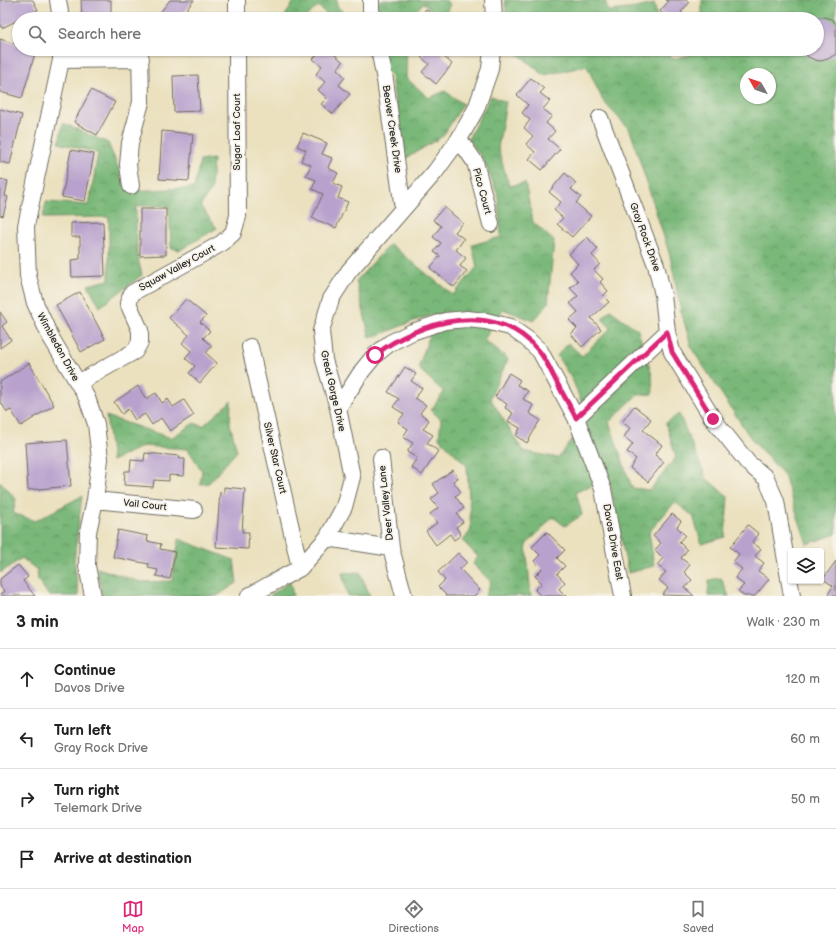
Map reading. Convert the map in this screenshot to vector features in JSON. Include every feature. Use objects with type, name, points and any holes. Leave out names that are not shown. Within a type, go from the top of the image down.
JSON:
[{"type":"street","points":[[58,0],[60,12]]},
{"type":"street","points":[[237,0],[237,12]]},
{"type":"street","points":[[371,0],[371,12]]},
{"type":"street","points":[[493,0],[494,12]]},
{"type":"street","name":"Wimbledon Drive","points":[[61,56],[26,226],[28,276],[35,303],[50,336],[87,398],[96,424],[100,459],[95,500],[88,532],[87,566],[93,596]]},
{"type":"street","points":[[131,186],[128,165],[130,143],[141,102],[140,56]]},
{"type":"street","name":"Sugar Loaf Court","points":[[237,56],[238,216]]},
{"type":"street","name":"Beaver Creek Drive","points":[[380,56],[403,209]]},
{"type":"street","name":"Great Gorge Drive","points":[[249,596],[300,568],[327,538],[344,507],[352,477],[338,408],[324,360],[321,331],[331,298],[349,271],[435,172],[459,139],[476,109],[490,70],[491,56]]},
{"type":"street","name":"Gray Rock Drive","points":[[600,118],[656,265],[663,295],[667,332],[672,352],[713,419],[748,463],[766,478],[776,502],[792,596]]},
{"type":"street","name":"Pico Court","points":[[459,139],[475,162],[491,224]]},
{"type":"street","name":"Squaw Valley Court","points":[[78,383],[135,351],[140,342],[140,330],[128,303],[132,293],[222,243],[233,233],[238,216]]},
{"type":"street","name":"Davos Drive East","points":[[338,408],[366,365],[375,355],[390,343],[412,332],[445,322],[467,319],[486,321],[510,327],[527,339],[540,351],[576,418],[603,489],[623,596]]},
{"type":"street","points":[[576,418],[667,332]]},
{"type":"street","name":"Silver Star Court","points":[[250,347],[300,568]]},
{"type":"street","name":"Deer Valley Lane","points":[[381,458],[390,548],[404,596]]},
{"type":"street","name":"Vail Court","points":[[95,500],[194,510]]},
{"type":"street","name":"Deer Valley Lane","points":[[327,538],[390,548]]},
{"type":"green space","points":[[295,0],[337,0],[337,6],[343,12],[324,12],[318,6],[312,12],[287,12]]},
{"type":"green space","points":[[380,0],[445,0],[450,4],[446,12],[434,12],[423,3],[415,12],[380,12],[378,4]]},
{"type":"green space","points":[[505,0],[605,0],[609,11],[654,4],[656,12],[506,12]]},
{"type":"green space","points":[[702,0],[836,0],[836,534],[807,544],[784,475],[752,440],[692,349],[681,311],[670,256],[630,130],[603,101],[587,66],[544,75],[521,56],[670,56],[672,59],[685,56],[824,56],[824,12],[702,12]]},
{"type":"green space","points":[[370,56],[407,56],[406,78],[429,98],[445,91],[463,104],[443,136],[405,159],[391,76]]},
{"type":"green space","points":[[491,96],[506,102],[498,148],[509,186],[525,183],[533,222],[554,241],[548,303],[534,321],[503,309],[484,340],[508,359],[490,398],[523,451],[558,458],[588,419],[573,381],[557,356],[568,343],[582,356],[611,328],[602,319],[610,310],[638,330],[652,375],[653,394],[637,395],[609,422],[632,488],[650,490],[676,457],[666,423],[679,414],[706,478],[728,497],[725,537],[702,544],[693,516],[675,502],[649,532],[654,566],[628,573],[609,479],[576,492],[582,515],[565,526],[553,517],[526,545],[531,596],[485,596],[491,582],[473,564],[478,557],[463,541],[471,530],[467,466],[439,438],[441,420],[431,410],[444,392],[418,368],[437,314],[370,338],[356,281],[390,244],[453,295],[477,267],[472,245],[501,237],[498,195],[483,159],[468,139]]},
{"type":"green space","points":[[63,123],[108,143],[128,191],[194,188],[200,161],[213,159],[211,190],[200,206],[217,228],[180,250],[171,248],[169,206],[136,206],[137,254],[142,275],[100,307],[88,285],[109,280],[109,217],[43,218],[46,202],[89,205],[98,153],[59,143]]},
{"type":"green space","points":[[231,401],[230,424],[237,451],[209,483],[200,484],[202,471],[188,449],[143,446],[112,461],[106,416],[171,438],[194,423],[203,426]]},
{"type":"green space","points":[[0,481],[16,499],[13,513],[35,521],[82,496],[74,561],[79,596],[49,596],[38,580],[37,570],[22,558],[0,573]]},
{"type":"green space","points":[[179,539],[234,560],[237,583],[217,596],[102,596],[97,568],[141,582],[172,581]]},
{"type":"green space","points":[[360,572],[370,596],[348,596],[342,573]]},
{"type":"green space","points":[[721,578],[729,596],[708,596],[709,580]]},
{"type":"green space","points":[[290,582],[293,596],[269,596]]},
{"type":"building","points":[[0,0],[33,0],[38,10],[34,12],[12,12],[12,23],[2,28],[0,25]]},
{"type":"building","points":[[81,0],[111,0],[111,12],[82,12]]},
{"type":"building","points":[[170,0],[194,0],[185,12],[161,12]]},
{"type":"building","points":[[666,0],[686,0],[689,3],[681,12],[661,12],[660,11],[668,2]]},
{"type":"building","points":[[824,17],[831,19],[836,23],[836,54],[821,61],[807,56],[824,56]]},
{"type":"building","points":[[0,39],[12,43],[12,56],[34,56],[22,98],[0,92]]},
{"type":"building","points":[[316,56],[336,56],[343,62],[337,69],[345,77],[339,85],[350,94],[333,114],[321,104],[327,98],[318,90],[325,82],[316,74],[322,66],[313,59]]},
{"type":"building","points":[[443,56],[452,64],[436,84],[422,72],[429,64],[421,57]]},
{"type":"building","points":[[198,75],[200,111],[174,112],[173,76]]},
{"type":"building","points":[[531,78],[544,89],[540,93],[550,101],[543,109],[552,116],[546,123],[555,131],[548,139],[560,149],[542,170],[529,159],[535,152],[526,144],[533,136],[524,128],[530,120],[522,113],[528,105],[517,95]]},
{"type":"building","points":[[91,90],[115,102],[97,135],[74,122]]},
{"type":"building","points":[[0,109],[22,115],[10,164],[0,162]]},
{"type":"building","points":[[162,131],[193,134],[189,181],[159,179]]},
{"type":"building","points":[[303,133],[327,143],[322,154],[332,158],[328,168],[338,173],[333,183],[342,187],[338,198],[348,202],[336,228],[312,218],[323,194],[312,189],[316,180],[306,176],[311,165],[301,161],[306,150],[297,146]]},
{"type":"building","points":[[71,150],[94,154],[85,201],[62,197]]},
{"type":"building","points":[[565,173],[576,183],[571,189],[581,197],[576,203],[591,216],[572,237],[557,224],[563,218],[554,210],[561,202],[549,192]]},
{"type":"building","points":[[0,179],[8,181],[5,196],[8,197],[3,216],[0,215]]},
{"type":"building","points":[[444,207],[463,223],[455,232],[464,239],[456,250],[466,258],[460,266],[467,271],[454,287],[430,268],[440,256],[434,252],[441,243],[433,237],[441,226],[433,220]]},
{"type":"building","points":[[140,209],[166,209],[166,255],[140,256]]},
{"type":"building","points":[[103,222],[105,276],[72,277],[71,260],[80,259],[80,237],[71,237],[71,223]]},
{"type":"building","points":[[587,237],[598,249],[592,255],[600,264],[594,270],[603,279],[600,282],[608,291],[603,296],[609,302],[591,318],[601,329],[582,347],[571,334],[577,328],[569,320],[578,312],[570,303],[578,296],[570,288],[578,281],[570,272],[578,264],[569,254]]},
{"type":"building","points":[[80,292],[105,339],[81,352],[56,305]]},
{"type":"building","points":[[186,299],[206,316],[200,322],[210,331],[203,338],[212,346],[206,353],[217,363],[200,383],[189,373],[195,366],[185,358],[191,351],[182,343],[189,335],[169,318]]},
{"type":"building","points":[[0,312],[7,322],[2,326],[11,340],[0,348]]},
{"type":"building","points":[[29,363],[54,405],[21,426],[11,410],[7,412],[0,401],[0,382]]},
{"type":"building","points":[[405,367],[416,374],[411,381],[422,388],[415,398],[426,405],[420,413],[429,420],[423,429],[433,435],[427,443],[438,451],[422,475],[411,467],[417,458],[407,452],[413,443],[403,437],[408,429],[398,422],[404,414],[393,407],[399,399],[388,392]]},
{"type":"building","points":[[509,373],[520,380],[517,385],[528,391],[523,399],[533,405],[529,413],[540,420],[527,443],[516,436],[520,428],[508,421],[513,413],[505,408],[507,404],[495,397]]},
{"type":"building","points":[[138,386],[146,399],[156,393],[162,403],[168,399],[173,407],[184,400],[194,415],[170,431],[161,418],[152,425],[145,414],[135,420],[128,409],[122,414],[114,402]]},
{"type":"building","points":[[634,406],[651,419],[643,430],[662,445],[655,455],[664,462],[648,482],[630,468],[636,459],[627,452],[633,444],[624,437],[630,428],[622,422]]},
{"type":"building","points":[[67,440],[71,486],[28,490],[25,443]]},
{"type":"building","points":[[145,453],[180,456],[179,459],[185,459],[184,476],[169,475],[169,481],[154,480],[153,487],[124,485],[125,471],[130,471],[131,460],[144,461]]},
{"type":"building","points":[[453,470],[458,478],[453,481],[461,492],[455,496],[464,508],[457,514],[463,522],[456,527],[461,535],[454,540],[450,534],[436,545],[426,531],[437,523],[430,514],[438,508],[431,499],[439,493],[433,484]]},
{"type":"building","points":[[224,487],[245,489],[242,532],[249,532],[248,549],[216,547],[220,492],[224,493]]},
{"type":"building","points":[[672,514],[681,521],[677,527],[685,535],[679,542],[687,550],[681,558],[690,565],[684,572],[692,580],[685,588],[694,596],[662,595],[668,588],[659,580],[666,572],[657,565],[663,558],[655,550],[661,543],[653,536]]},
{"type":"building","points":[[748,525],[759,534],[752,542],[761,549],[755,556],[764,563],[758,571],[769,579],[755,596],[744,596],[738,591],[744,585],[735,578],[742,569],[733,562],[739,554],[730,547]]},
{"type":"building","points":[[118,530],[148,536],[147,541],[161,544],[160,549],[175,552],[170,579],[156,576],[158,570],[148,568],[149,564],[113,557]]},
{"type":"building","points":[[547,532],[565,550],[557,558],[565,566],[557,574],[565,582],[559,589],[566,596],[541,596],[535,590],[542,583],[535,576],[542,569],[534,561],[540,555],[532,547]]},
{"type":"building","points":[[458,553],[467,562],[460,569],[480,590],[474,596],[445,596],[446,595],[438,587],[445,580],[438,572]]},
{"type":"building","points":[[836,561],[836,596],[830,596],[828,594],[833,586],[824,580]]},
{"type":"building","points":[[18,565],[28,577],[23,581],[35,596],[2,596],[0,594],[4,591],[0,586],[0,579]]},
{"type":"route","points":[[375,355],[390,343],[412,332],[445,322],[467,319],[486,321],[510,327],[527,339],[540,351],[576,418],[667,332],[672,352],[713,419]]}]
